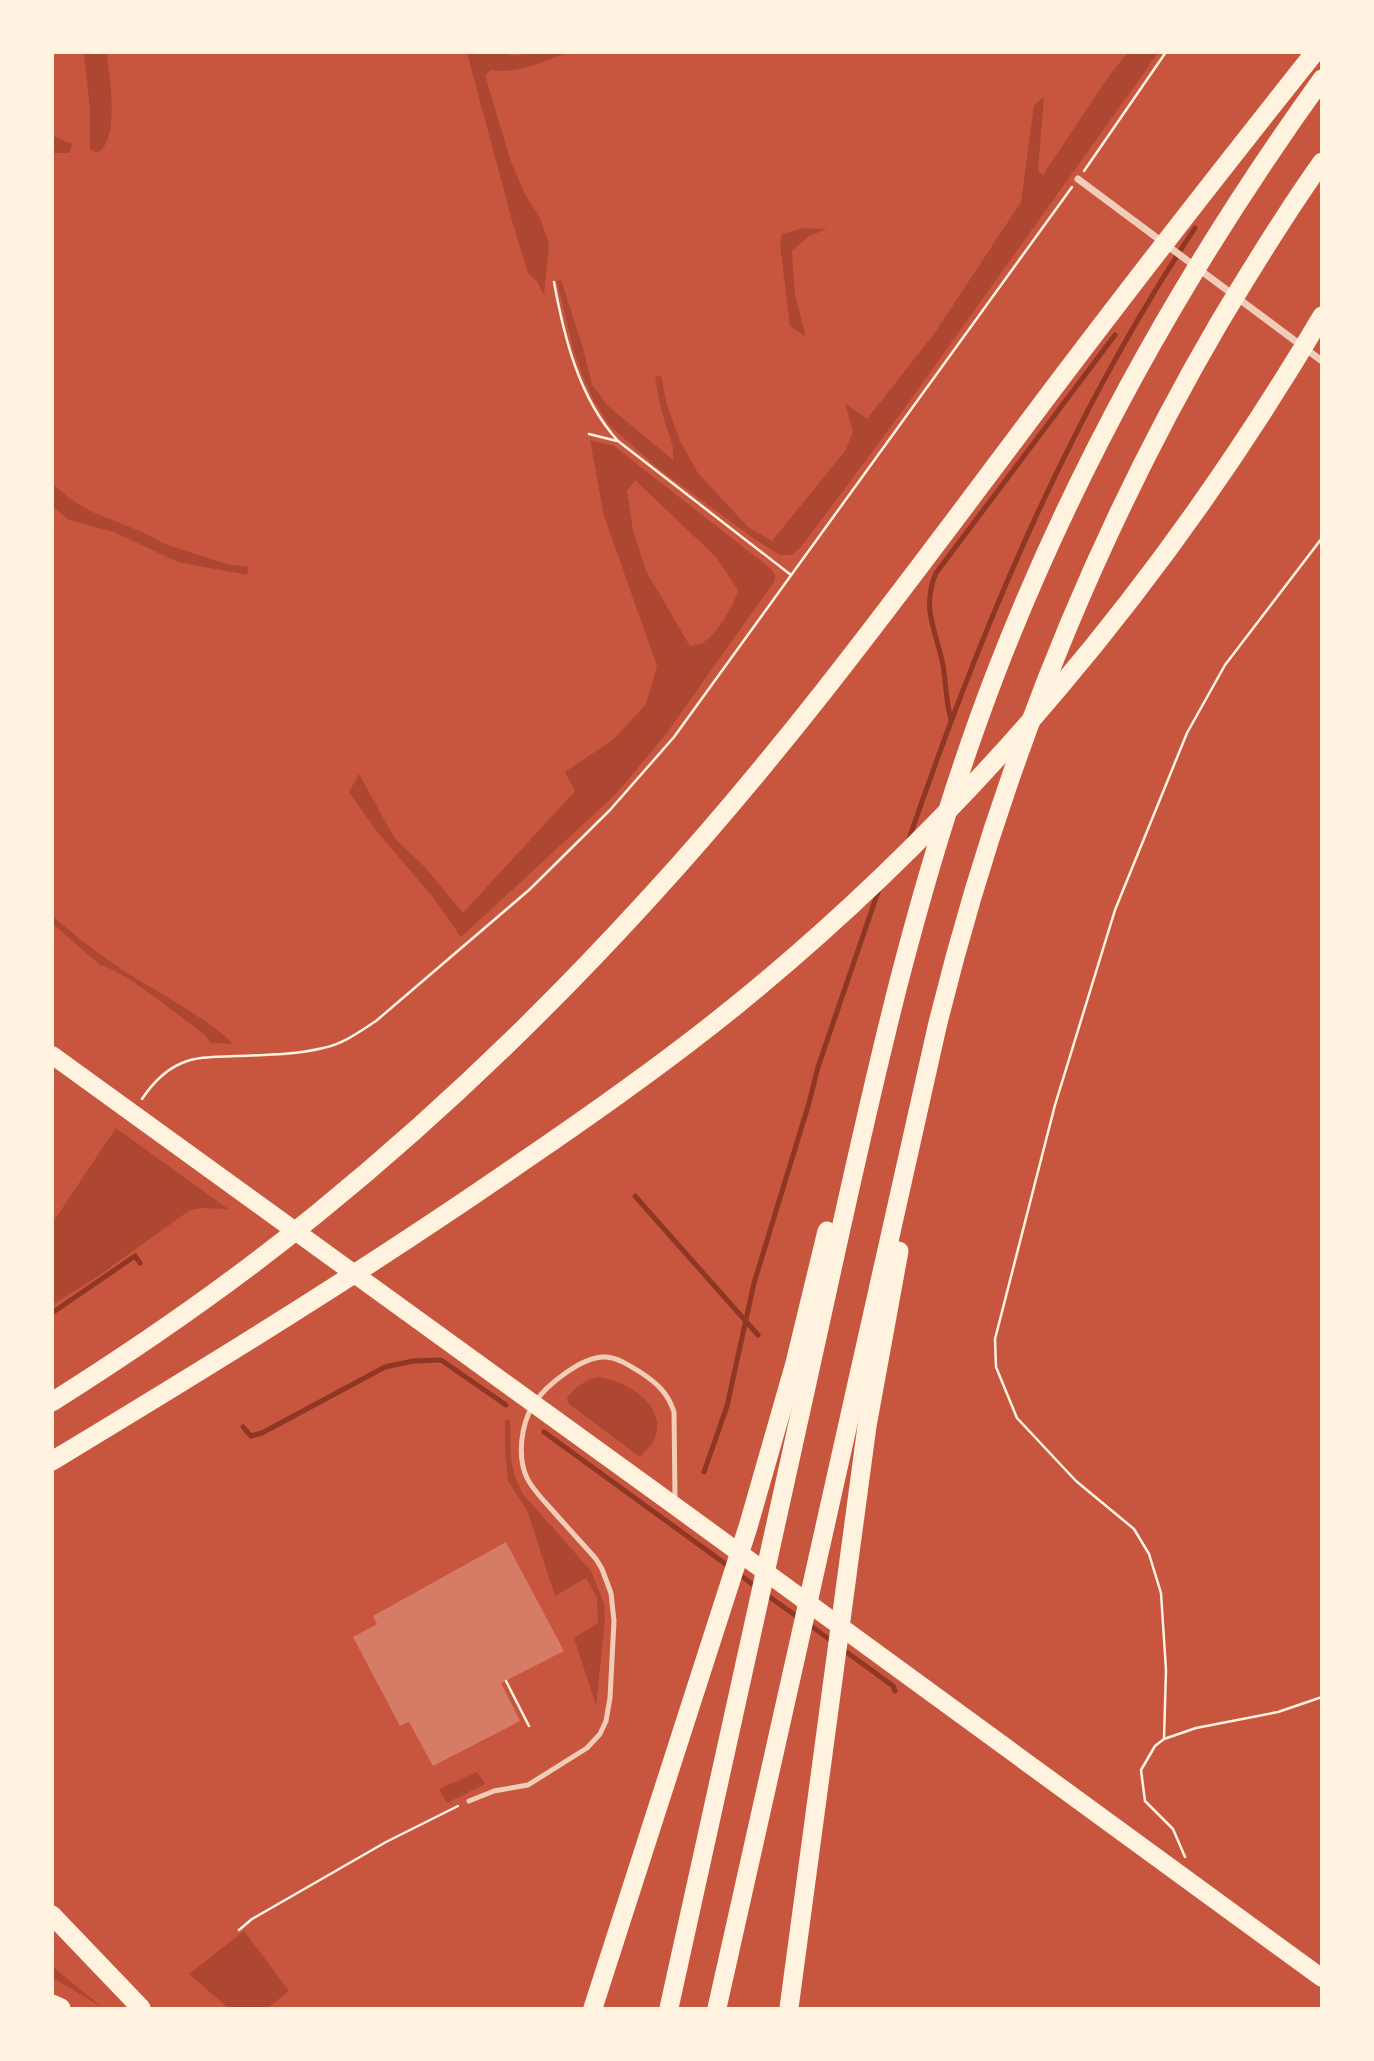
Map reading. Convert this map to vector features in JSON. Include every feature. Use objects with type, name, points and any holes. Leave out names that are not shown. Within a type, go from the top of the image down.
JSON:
[{"type":"highway","points":[[52,1402],[176,1320],[316,1214],[408,1136],[481,1069],[600,950],[705,836],[779,747],[892,605],[1119,302],[1315,52]]},
{"type":"highway","points":[[593,2008],[748,1527],[796,1363],[869,1071],[944,819],[995,677],[1042,560],[1096,446],[1153,340],[1248,184],[1321,79]]},
{"type":"highway","points":[[718,2004],[931,1051],[982,859],[1044,683],[1122,503],[1217,326],[1321,162]]},
{"type":"highway","points":[[52,1461],[329,1291],[562,1136],[653,1071],[807,945],[924,835],[1051,698],[1150,574],[1247,436],[1321,316]]},
{"type":"highway","points":[[789,2008],[867,1426],[885,1322],[982,859]]},
{"type":"highway","points":[[668,2008],[867,1114],[917,910]]},
{"type":"highway","points":[[52,1055],[1321,1978]]},
{"type":"highway","points":[[802,2008],[837,1659]]},
{"type":"highway","points":[[52,1915],[141,2008]]},
{"type":"highway","points":[[52,2004],[61,2008]]},
{"type":"street","points":[[1079,179],[1321,361]]},
{"type":"lane","points":[[469,1801],[494,1791],[528,1785],[587,1748],[603,1727],[610,1698],[614,1621],[611,1593],[596,1559],[535,1491],[526,1477],[521,1450],[523,1434],[533,1404],[551,1384],[575,1367],[605,1357],[620,1361],[650,1378],[663,1390],[674,1412],[675,1506]]},
{"type":"path","points":[[132,1113],[153,1084],[183,1062],[208,1057],[303,1052],[325,1048],[341,1042],[376,1021],[529,890],[610,810],[674,737],[1079,179],[1166,52]]},
{"type":"path","points":[[554,282],[564,333],[588,398],[607,429],[618,441],[791,575]]},
{"type":"path","points":[[590,434],[618,441]]},
{"type":"path","points":[[1164,1739],[1167,1670],[1161,1593],[1149,1554],[1134,1529],[1076,1481],[1017,1418],[996,1367],[995,1339],[1055,1105],[1115,910],[1187,733],[1225,665],[1321,538]]},
{"type":"path","points":[[506,1681],[529,1726]]},
{"type":"path","points":[[1194,1885],[1172,1829],[1145,1801],[1141,1770],[1155,1746],[1164,1739],[1196,1728],[1278,1712],[1321,1697]]},
{"type":"path","points":[[239,1930],[252,1919],[386,1842],[469,1801]]},
{"type":"shaded area","points":[[84,53],[107,53],[111,122],[109,136],[97,153],[90,149],[90,109]]},
{"type":"shaded area","points":[[467,53],[566,53],[529,67],[491,70],[485,75],[510,159],[524,192],[540,218],[549,244],[544,295],[536,280],[528,273]]},
{"type":"shaded area","points":[[1127,53],[1158,53],[901,413],[801,547],[792,555],[780,555],[756,540],[659,469],[610,426],[593,399],[582,374],[557,281],[561,280],[592,385],[608,406],[673,460],[673,447],[661,409],[655,377],[661,375],[667,405],[680,441],[698,473],[748,527],[772,541],[845,451],[853,432],[845,403],[867,419],[934,334],[1021,202],[1034,105],[1044,97],[1038,171],[1043,175]]},
{"type":"shaded area","points":[[53,136],[72,144],[70,153],[53,153]]},
{"type":"shaded area","points":[[803,228],[827,229],[809,236],[792,251],[795,295],[806,337],[790,326],[780,245],[782,234]]},
{"type":"shaded area","points":[[590,440],[614,446],[770,568],[775,575],[774,582],[666,734],[616,794],[461,937],[432,896],[379,834],[349,792],[359,774],[395,839],[424,866],[463,913],[575,791],[565,772],[614,739],[646,704],[657,666],[604,516]],"holes":[[[635,480],[716,557],[738,590],[719,627],[702,643],[690,646],[646,571],[633,530],[627,491]]]},
{"type":"shaded area","points":[[53,484],[90,511],[165,544],[226,564],[249,567],[247,575],[178,562],[114,532],[69,520],[53,507]]},
{"type":"shaded area","points":[[53,916],[107,959],[195,1015],[234,1044],[211,1043],[204,1034],[137,985],[100,965],[53,924]]},
{"type":"shaded area","points":[[116,1128],[228,1209],[190,1210],[94,1279],[53,1304],[53,1222]]},
{"type":"shaded area","points":[[596,1377],[631,1389],[650,1405],[656,1416],[657,1427],[653,1442],[640,1457],[569,1404],[567,1398],[573,1391]]},
{"type":"shaded area","points":[[505,1420],[510,1420],[511,1460],[515,1478],[523,1494],[591,1571],[604,1603],[605,1620],[596,1705],[574,1638],[598,1623],[597,1598],[586,1578],[555,1596],[527,1510],[508,1481]]},
{"type":"shaded area","points":[[477,1772],[485,1784],[447,1803],[439,1789]]},
{"type":"shaded area","points":[[244,1931],[289,1991],[268,2008],[228,2008],[189,1974]]},
{"type":"shaded area","points":[[53,1967],[103,2008],[53,1978]]},
{"type":"building","points":[[506,1542],[564,1651],[501,1683],[520,1721],[433,1766],[409,1722],[400,1726],[353,1637],[377,1624],[373,1616]]},
{"type":"waterway","points":[[909,839],[967,680],[1032,524],[1108,373],[1195,228]]},
{"type":"waterway","points":[[951,720],[943,665],[930,609],[936,573],[1115,335]]},
{"type":"waterway","points":[[704,1472],[727,1406],[754,1283],[818,1067],[879,889]]},
{"type":"waterway","points":[[635,1196],[758,1335]]},
{"type":"waterway","points":[[52,1313],[135,1256],[140,1263]]},
{"type":"waterway","points":[[243,1427],[251,1436],[262,1433],[385,1367],[413,1361],[441,1360],[506,1405]]},
{"type":"waterway","points":[[544,1432],[731,1568]]},
{"type":"waterway","points":[[739,1574],[756,1587]]},
{"type":"waterway","points":[[764,1593],[799,1618]]},
{"type":"waterway","points":[[807,1623],[833,1642]]},
{"type":"waterway","points":[[841,1648],[893,1686],[895,1691]]}]
